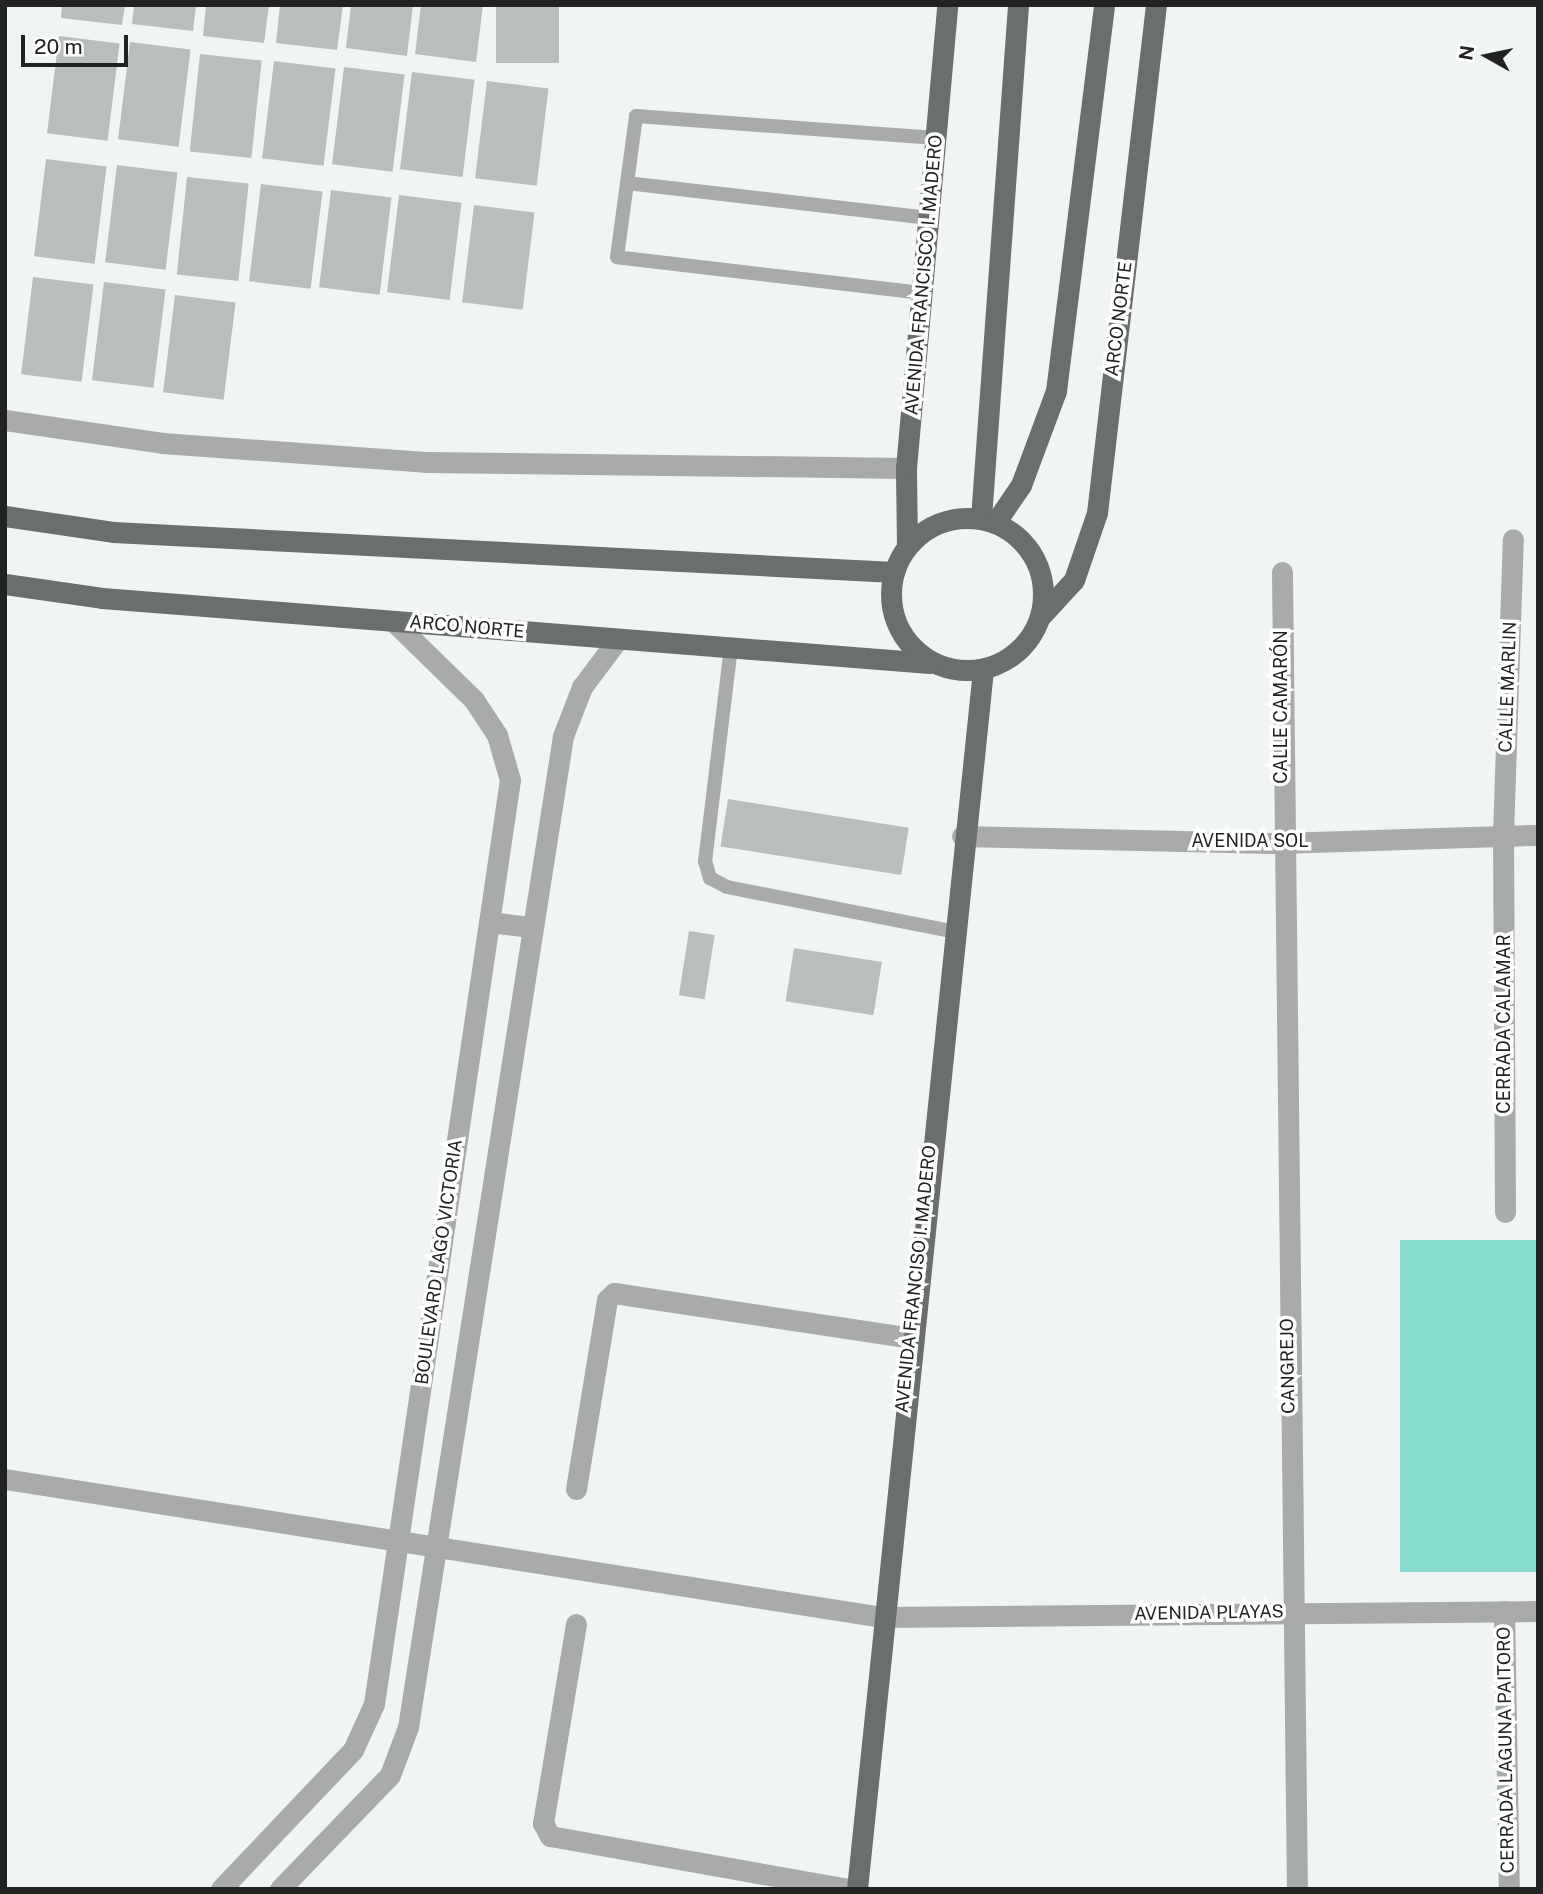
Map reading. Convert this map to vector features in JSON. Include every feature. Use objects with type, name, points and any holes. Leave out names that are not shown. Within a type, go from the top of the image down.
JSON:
[{"type":"main road","name":"AVENIDA FRANCISCO I. MADERO","points":[[907,544],[906,468],[947,5]]},
{"type":"main road","points":[[988,521],[1018,5]]},
{"type":"main road","points":[[988,521],[1021,485],[1056,391],[1104,5]]},
{"type":"main road","name":"ARCO NORTE","points":[[1040,617],[1074,580],[1097,513],[1156,5]]},
{"type":"main road","points":[[5,516],[113,532],[894,572]]},
{"type":"main road","points":[[988,521],[1013,533],[1041,576],[1040,617],[1019,652],[983,670],[955,672],[929,663],[907,646],[894,572],[907,544],[928,527],[988,521]]},
{"type":"main road","name":"ARCO NORTE","points":[[5,584],[102,598],[929,663]]},
{"type":"main road","name":"AVENIDA FRANCISO I. MADERO","points":[[857,1889],[881,1617],[962,836],[983,670]]},
{"type":"street","points":[[5,420],[162,443],[425,461],[906,468]]},
{"type":"street","name":"CALLE MARLIN","points":[[1503,835],[1513,539]]},
{"type":"street","name":"CALLE CAMARÓN","points":[[1280,843],[1282,572]]},
{"type":"street","name":"BOULEVARD LAGO VICTORIA","points":[[221,1889],[353,1750],[374,1704],[510,780],[497,735],[474,701],[393,621]]},
{"type":"street","name":"BOULEVARD LAGO VICTORIA","points":[[280,1889],[390,1775],[408,1727],[432,1548],[563,736],[582,687],[618,639]]},
{"type":"street","name":"CERRADA CALAMAR","points":[[1503,835],[1505,1212]]},
{"type":"street","name":"AVENIDA SOL","points":[[962,836],[1280,843],[1538,835]]},
{"type":"street","name":"CANGREJO","points":[[1280,843],[1297,1889]]},
{"type":"street","points":[[489,922],[531,927]]},
{"type":"street","points":[[576,1489],[607,1300],[614,1293],[910,1338]]},
{"type":"street","name":"AVENIDA PLAYAS","points":[[5,1479],[881,1617],[1538,1611]]},
{"type":"street","name":"CERRADA LAGUNA PAITORO","points":[[1504,1611],[1509,1889]]},
{"type":"street","points":[[576,1624],[543,1823],[550,1836],[847,1889]]},
{"type":"lane","points":[[922,293],[617,257],[636,116],[936,138]]},
{"type":"lane","points":[[627,183],[929,218]]},
{"type":"lane","points":[[731,647],[705,860],[710,878],[727,887],[952,931]]},
{"type":"green space","points":[[1400,1240],[1538,1240],[1538,1572],[1400,1572]]},
{"type":"building","points":[[62,5],[125,5],[122,25],[61,18]]},
{"type":"building","points":[[134,5],[196,5],[193,31],[132,24]]},
{"type":"building","points":[[206,5],[269,5],[264,43],[203,36]]},
{"type":"building","points":[[280,5],[343,5],[337,50],[276,43]]},
{"type":"building","points":[[351,5],[413,5],[407,56],[346,48]]},
{"type":"building","points":[[421,5],[483,5],[476,62],[415,54]]},
{"type":"building","points":[[496,5],[559,5],[559,63],[496,63]]},
{"type":"building","points":[[59,36],[120,43],[108,141],[47,133]]},
{"type":"building","points":[[130,42],[191,49],[179,147],[118,139]]},
{"type":"building","points":[[200,54],[262,60],[251,158],[190,151]]},
{"type":"building","points":[[274,61],[336,69],[324,166],[262,158]]},
{"type":"building","points":[[344,67],[405,74],[393,172],[332,164]]},
{"type":"building","points":[[412,72],[475,80],[463,177],[400,169]]},
{"type":"building","points":[[487,81],[549,89],[537,186],[475,178]]},
{"type":"building","points":[[46,159],[107,166],[95,264],[34,256]]},
{"type":"building","points":[[117,165],[178,172],[166,270],[105,262]]},
{"type":"building","points":[[187,177],[249,183],[238,281],[177,274]]},
{"type":"building","points":[[261,184],[323,192],[311,289],[249,281]]},
{"type":"building","points":[[331,190],[392,197],[380,295],[319,287]]},
{"type":"building","points":[[399,195],[462,203],[450,300],[387,292]]},
{"type":"building","points":[[474,205],[535,212],[523,310],[462,302]]},
{"type":"building","points":[[33,277],[94,284],[82,382],[21,374]]},
{"type":"building","points":[[104,282],[166,290],[153,388],[92,380]]},
{"type":"building","points":[[175,295],[236,302],[224,400],[163,392]]},
{"type":"building","points":[[728,799],[909,828],[901,875],[720,846]]},
{"type":"building","points":[[689,931],[715,935],[705,999],[679,995]]},
{"type":"building","points":[[794,948],[882,962],[873,1015],[786,1001]]}]
